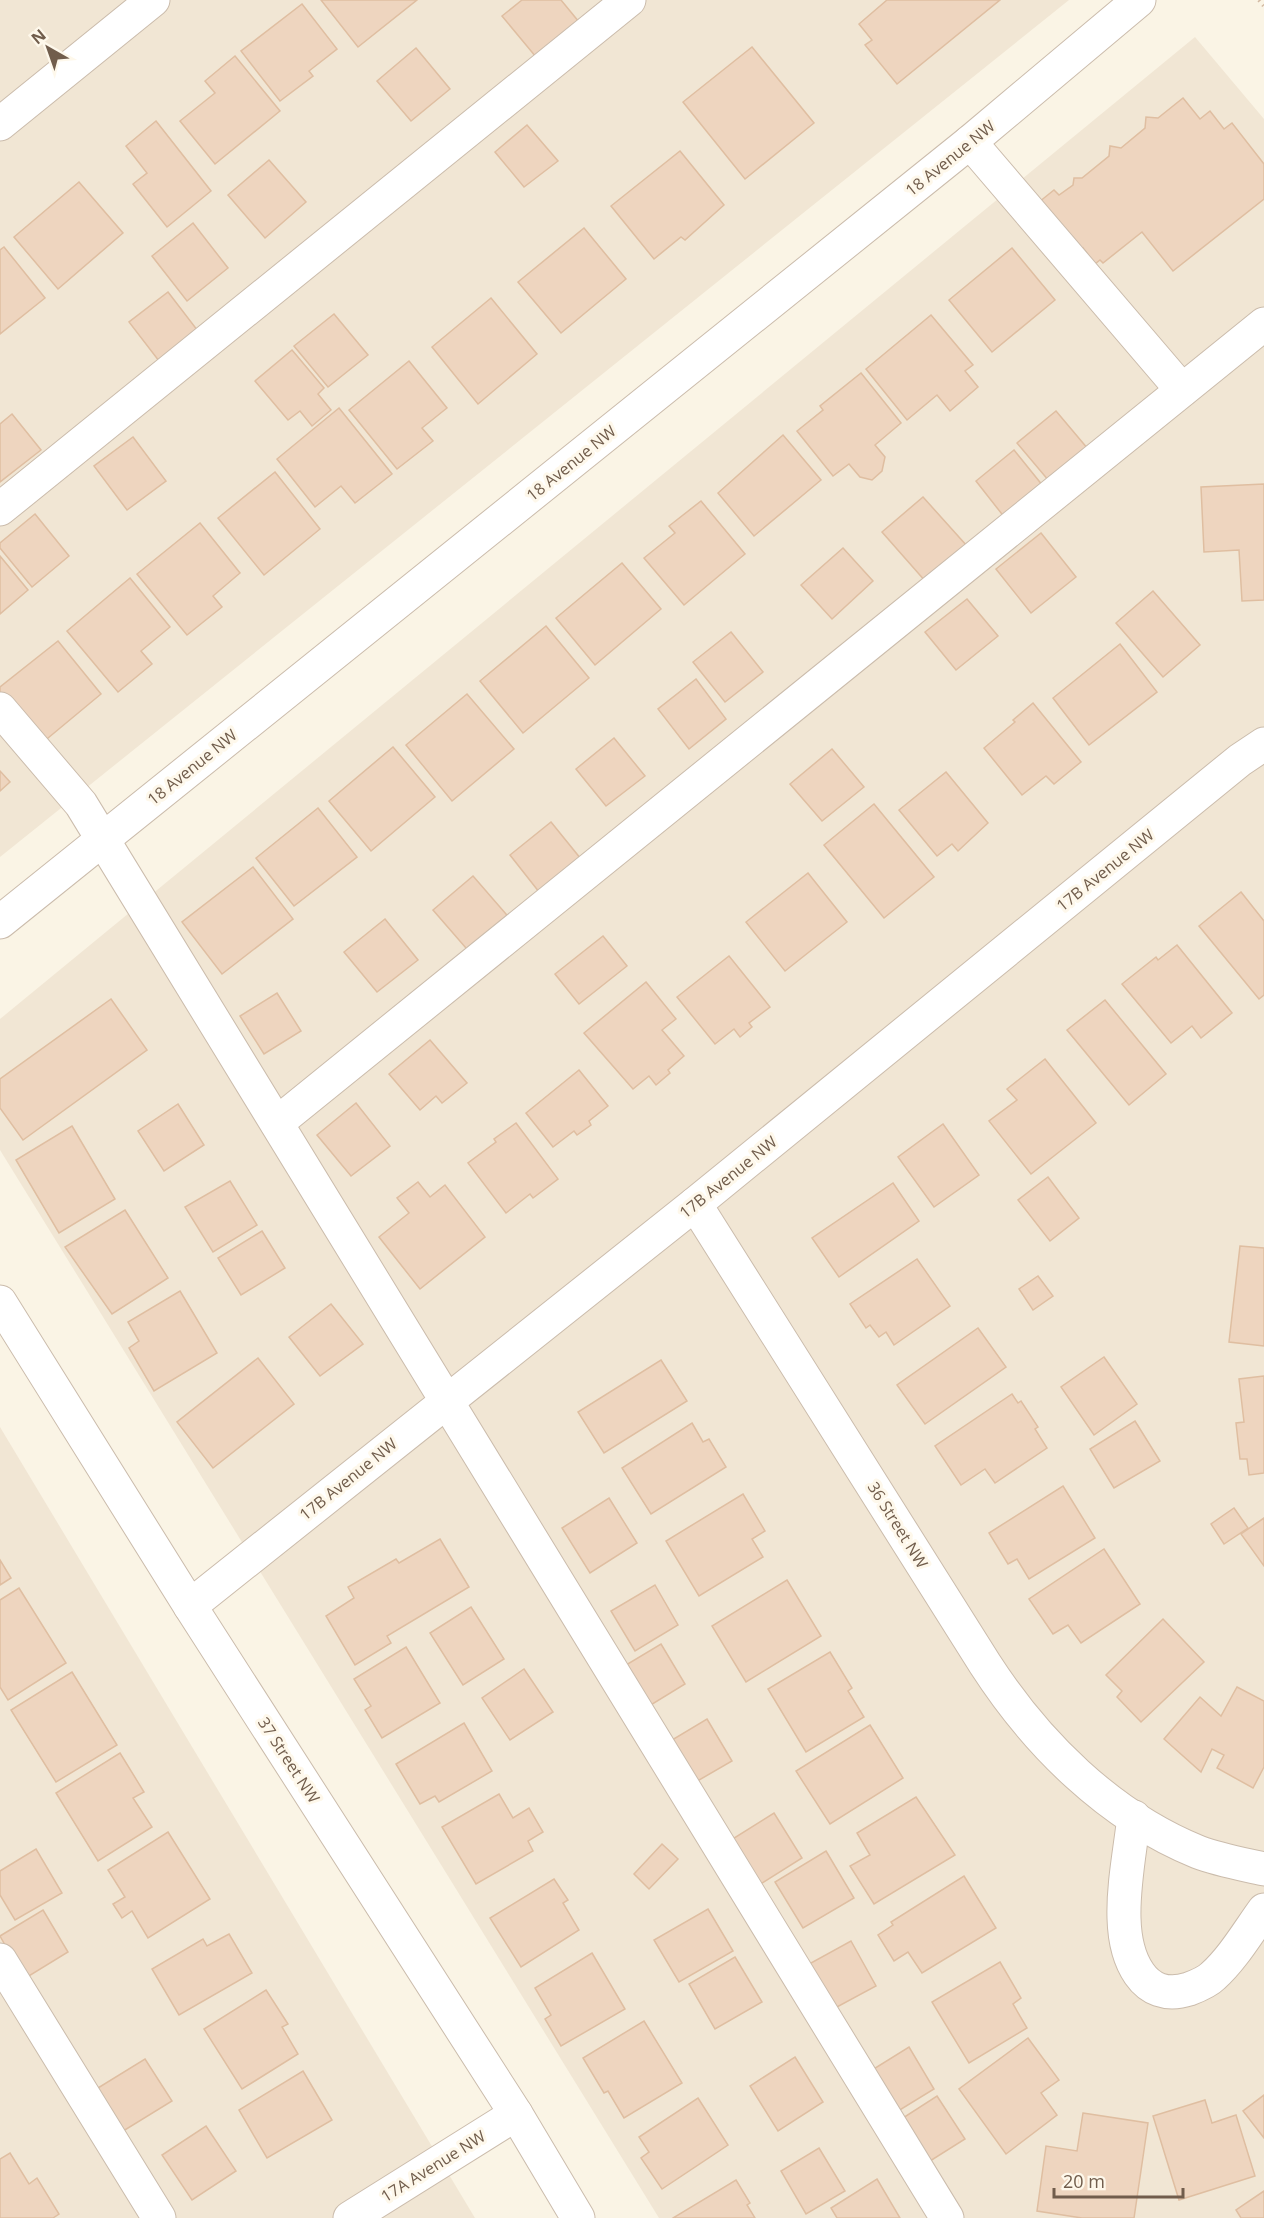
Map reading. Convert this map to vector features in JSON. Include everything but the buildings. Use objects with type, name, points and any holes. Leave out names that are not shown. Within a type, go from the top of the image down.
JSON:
[{"type":"street","points":[[0,124],[153,0]]},
{"type":"street","points":[[0,509],[629,0]]},
{"type":"street","name":"18 Avenue NW","points":[[0,922],[970,142],[1139,0]]},
{"type":"street","points":[[970,142],[1182,390]]},
{"type":"street","points":[[277,1124],[1264,324]]},
{"type":"street","points":[[0,709],[81,804],[946,2218]]},
{"type":"street","name":"17B Avenue NW","points":[[190,1606],[695,1204],[1222,775],[1264,744]]},
{"type":"street","name":"36 Street NW","points":[[695,1204],[1003,1692],[1048,1748],[1090,1785],[1134,1817],[1198,1852],[1264,1869]]},
{"type":"street","name":"37 Street NW","points":[[0,1302],[190,1606],[516,2114],[578,2218]]},
{"type":"street","points":[[1134,1817],[1125,1892],[1126,1939],[1130,1958],[1140,1976],[1156,1989],[1173,1994],[1195,1987],[1212,1977],[1264,1910]]},
{"type":"street","points":[[0,1960],[159,2218]]},
{"type":"street","name":"17A Avenue NW","points":[[350,2218],[516,2114]]},
{"type":"path","points":[[1259,0],[1264,6]]},
{"type":"shaded area","points":[[0,0],[1069,0],[0,857]]},
{"type":"shaded area","points":[[1195,37],[1264,119],[1264,2218],[659,2218],[0,1150],[0,1019]]},
{"type":"shaded area","points":[[0,1427],[475,2218],[0,2218]]}]
